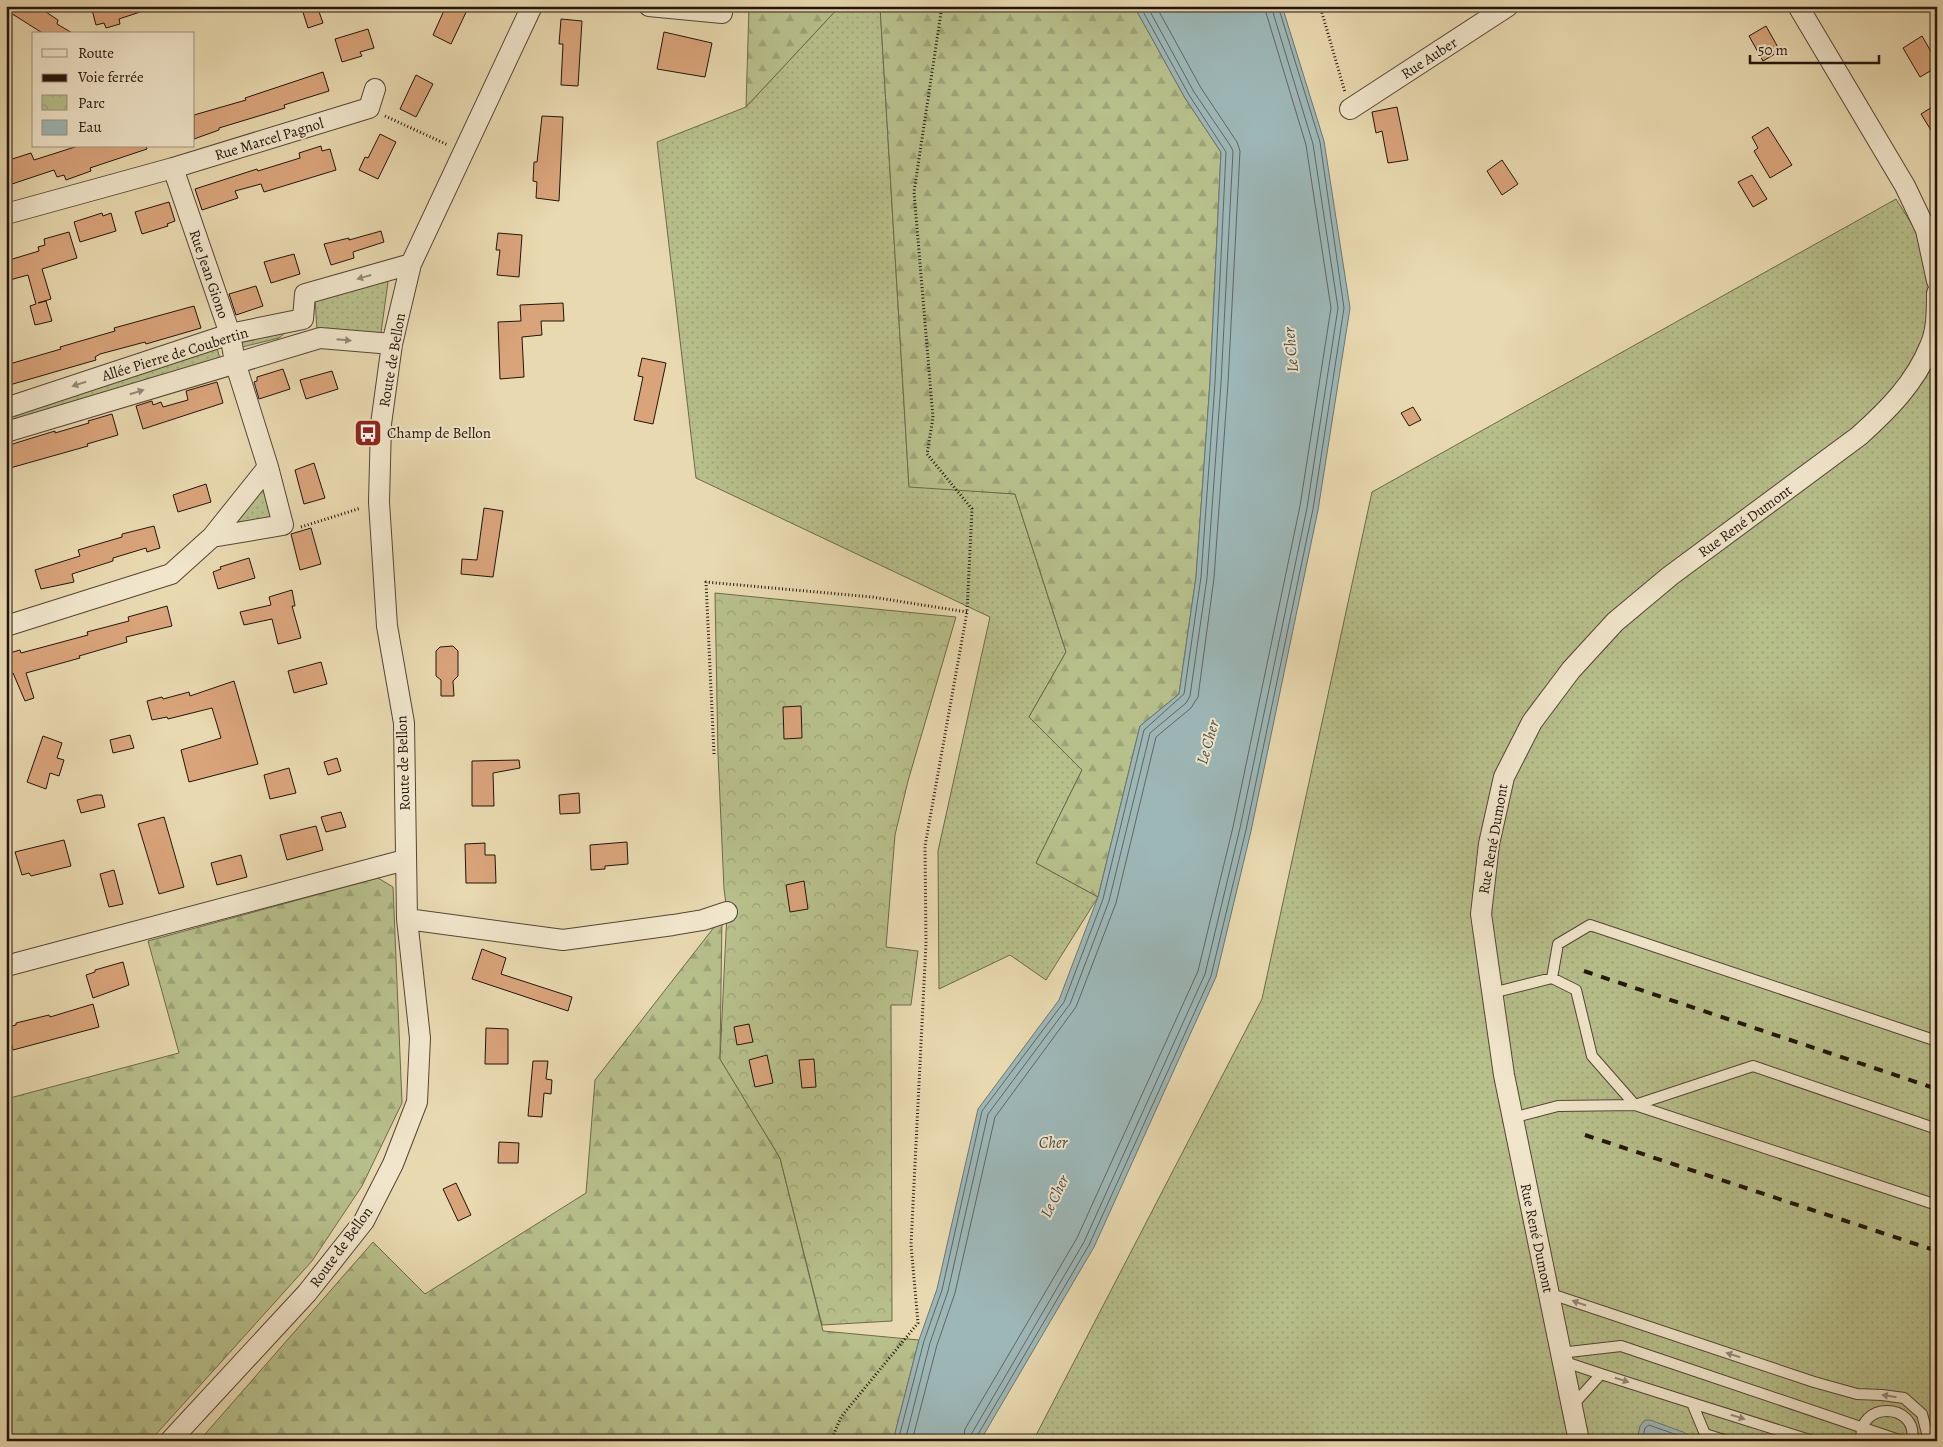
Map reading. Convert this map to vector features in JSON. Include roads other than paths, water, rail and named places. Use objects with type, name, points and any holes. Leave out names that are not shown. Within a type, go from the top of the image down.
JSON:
[{"type":"street","name":"Route de Bellon","points":[[170,1441],[307,1292],[364,1221],[393,1164],[417,1102],[420,1038],[407,919],[404,724],[387,626],[379,502],[381,424],[392,344],[411,264],[532,6]]},
{"type":"street","points":[[649,6],[722,13]]},
{"type":"street","name":"Rue Auber","points":[[1350,109],[1508,6]]},
{"type":"street","points":[[1798,6],[1905,186],[1926,230],[1937,281]]},
{"type":"street","name":"Rue Marcel Pagnol","points":[[6,214],[173,168],[369,108],[375,89]]},
{"type":"street","name":"Rue Jean Giono","points":[[173,168],[230,334],[235,362],[268,467],[283,525],[212,537]]},
{"type":"street","points":[[309,341],[303,319],[305,294],[411,264]]},
{"type":"street","name":"Rue René Dumont","points":[[1578,1441],[1504,1075],[1481,914],[1489,844],[1504,777],[1532,722],[1571,670],[1615,622],[1670,576],[1859,436],[1888,410],[1912,381],[1934,347],[1937,293]]},
{"type":"street","name":"Allée Pierre de Coubertin","points":[[6,408],[230,334],[303,319]]},
{"type":"street","points":[[6,432],[320,338],[392,344]]},
{"type":"street","points":[[6,626],[172,574],[212,537],[268,467]]},
{"type":"street","points":[[6,966],[405,860]]},
{"type":"street","points":[[407,919],[563,940],[674,925],[703,920],[727,912]]},
{"type":"lane","points":[[1552,978],[1558,944],[1590,925],[1937,1041]]},
{"type":"lane","points":[[1492,993],[1552,978],[1576,990],[1592,1056],[1635,1105],[1937,1205]]},
{"type":"lane","points":[[1512,1118],[1558,1106],[1635,1105],[1753,1066],[1937,1129]]},
{"type":"lane","points":[[1548,1293],[1814,1382],[1857,1394],[1904,1398],[1922,1414],[1928,1436],[1927,1441]]},
{"type":"lane","points":[[1561,1357],[1621,1346],[1902,1441]]},
{"type":"lane","points":[[1561,1357],[1601,1374],[1813,1441]]},
{"type":"lane","points":[[1572,1406],[1601,1374]]},
{"type":"lane","points":[[1692,1403],[1705,1434],[1727,1441]]},
{"type":"lane","points":[[1862,1441],[1862,1428],[1872,1415],[1887,1410],[1895,1411],[1908,1421],[1911,1428],[1912,1441]]},
{"type":"water","name":"Cher","points":[[1134,6],[1282,6],[1324,141],[1350,308],[1318,510],[1251,831],[1216,977],[1094,1247],[980,1441],[893,1441],[919,1340],[937,1289],[978,1109],[1059,1000],[1098,897],[1140,726],[1179,694],[1196,577],[1210,382],[1221,152],[1185,98]]},
{"type":"water","points":[[1645,1420],[1650,1420],[1683,1432],[1688,1435],[1686,1441],[1637,1441],[1640,1426]]},
{"type":"railway","points":[[1584,971],[1937,1089]]},
{"type":"railway","points":[[1585,1135],[1937,1251]]},
{"type":"place","name":"Champ de Bellon","points":[[368,433]]},
{"type":"water label","name":"Le Cher","points":[[1290,350]]},
{"type":"water label","name":"Le Cher","points":[[1207,742]]},
{"type":"water label","name":"Le Cher","points":[[1054,1196]]}]
